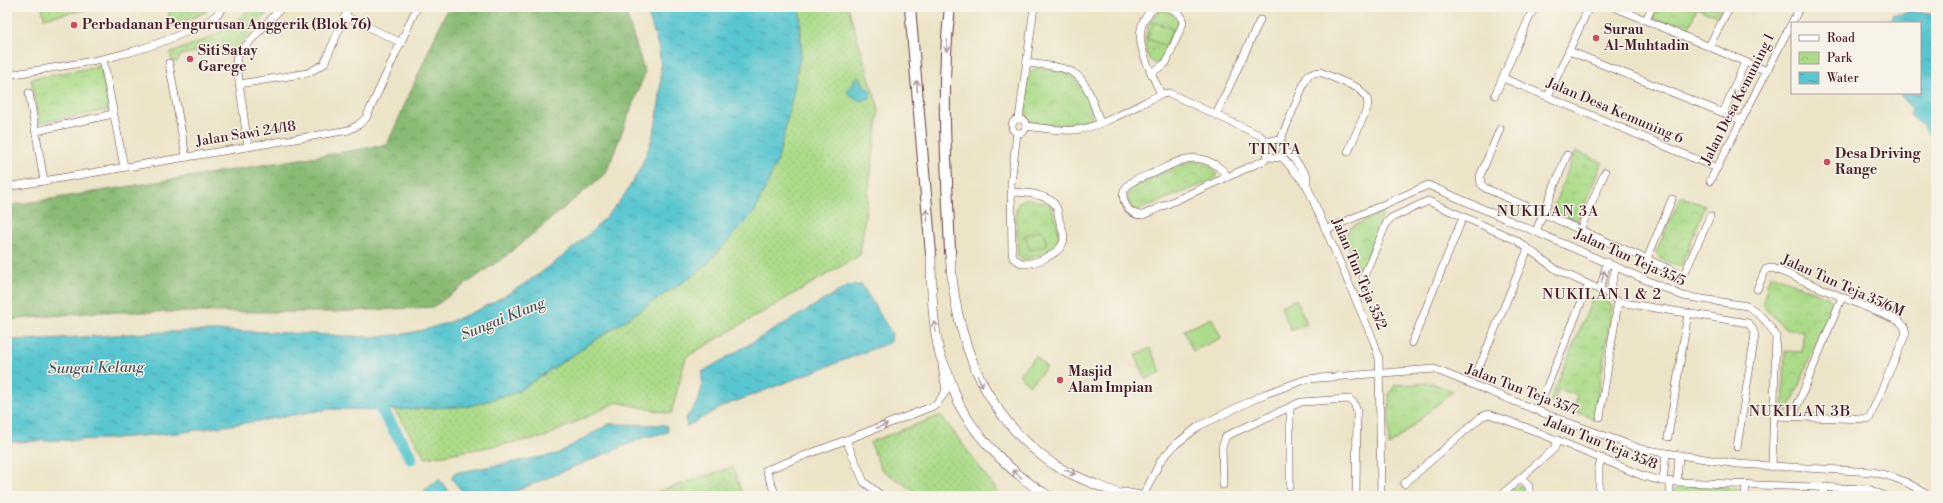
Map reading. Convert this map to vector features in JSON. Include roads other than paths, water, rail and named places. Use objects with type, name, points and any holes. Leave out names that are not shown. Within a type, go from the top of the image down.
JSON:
[{"type":"highway","points":[[910,7],[930,254]]},
{"type":"highway","points":[[950,7],[945,100],[950,252]]},
{"type":"main road","points":[[950,252],[951,273],[966,345],[973,366],[994,404],[1026,443],[1054,464],[1117,495],[1131,493],[1140,496]]},
{"type":"main road","points":[[930,254],[932,307],[940,353],[961,408],[980,435],[1005,463],[1030,485],[1049,496]]},
{"type":"street","points":[[7,75],[103,59],[165,42],[215,18],[224,7]]},
{"type":"street","points":[[248,147],[238,84],[236,60],[239,53],[282,7]]},
{"type":"street","points":[[238,84],[308,73],[324,64],[349,7]]},
{"type":"street","name":"Jalan Sawi 24/18","points":[[7,187],[349,130],[366,118],[417,7]]},
{"type":"street","points":[[1019,119],[1034,7]]},
{"type":"street","points":[[1156,7],[1145,18],[1140,39],[1141,49],[1161,94]]},
{"type":"street","points":[[1151,73],[1166,63],[1183,23],[1181,15],[1170,7]]},
{"type":"street","points":[[1495,95],[1534,7]]},
{"type":"street","points":[[1548,96],[1589,7]]},
{"type":"street","points":[[1614,7],[1767,71]]},
{"type":"street","points":[[1646,20],[1652,7]]},
{"type":"street","points":[[1709,46],[1730,7]]},
{"type":"street","name":"Jalan Desa Kemuning 1","points":[[1792,22],[1800,7]]},
{"type":"street","points":[[345,16],[402,42]]},
{"type":"street","points":[[1216,115],[1260,20]]},
{"type":"street","name":"Jalan Desa Kemuning 1","points":[[1710,181],[1791,24]]},
{"type":"street","points":[[1569,51],[1741,120]]},
{"type":"street","points":[[103,59],[124,168]]},
{"type":"street","points":[[1723,113],[1745,62]]},
{"type":"street","points":[[169,63],[186,157]]},
{"type":"street","points":[[1027,63],[1058,67],[1079,76],[1092,100],[1100,122]]},
{"type":"street","points":[[1280,141],[1306,78],[1309,74],[1320,72],[1358,88],[1367,98],[1368,106],[1348,152]]},
{"type":"street","name":"Jalan Desa Kemuning 6","points":[[1503,78],[1717,168]]},
{"type":"street","points":[[29,93],[44,181]]},
{"type":"street","points":[[1026,126],[1076,130],[1090,127],[1161,94],[1169,93],[1259,135],[1269,143]]},
{"type":"street","points":[[36,131],[113,114]]},
{"type":"street","points":[[1019,119],[1025,122],[1026,126]]},
{"type":"street","points":[[1017,133],[1013,130],[1012,124],[1015,120],[1019,119]]},
{"type":"street","points":[[1017,133],[1023,132],[1026,126]]},
{"type":"street","points":[[1500,129],[1480,176],[1481,184],[1486,188],[1678,273],[1684,273],[1710,216]]},
{"type":"street","points":[[1011,192],[1045,198],[1051,200],[1056,206],[1064,236],[1063,243],[1059,249],[1046,258],[1034,263],[1023,264],[1013,258],[1011,192],[1017,133]]},
{"type":"street","points":[[1275,140],[1280,141],[1284,145],[1283,157],[1274,158],[1269,155],[1266,151],[1269,143],[1275,140]]},
{"type":"street","name":"Jalan Tun Teja 35/2","points":[[1307,186],[1307,176],[1290,154],[1283,157],[1307,186],[1374,342],[1379,359],[1381,496]]},
{"type":"street","points":[[1227,177],[1219,167],[1206,160],[1189,157],[1131,183],[1124,193],[1124,200],[1130,213],[1143,215],[1265,160],[1269,155]]},
{"type":"street","points":[[1536,231],[1567,156]]},
{"type":"street","points":[[1580,230],[1605,172]]},
{"type":"street","name":"Jalan Tun Teja 35/5","points":[[1326,230],[1428,185],[1683,296],[1747,306],[1754,310],[1772,328],[1776,336],[1772,467]]},
{"type":"street","points":[[1647,259],[1672,199]]},
{"type":"street","points":[[1363,278],[1387,222],[1391,218],[1428,201],[1516,240],[1557,270],[1588,286],[1609,294],[1618,302],[1688,312],[1748,323],[1755,335],[1737,447]]},
{"type":"street","points":[[1412,343],[1463,217]]},
{"type":"street","points":[[1478,370],[1528,249]]},
{"type":"street","points":[[1600,290],[1607,262]]},
{"type":"street","points":[[1609,294],[1616,267]]},
{"type":"street","name":"Jalan Tun Teja 35/6M","points":[[1757,289],[1766,269],[1773,268],[1899,321],[1904,326],[1906,333],[1869,419],[1774,416]]},
{"type":"street","points":[[1543,396],[1588,286]]},
{"type":"street","points":[[1793,416],[1842,297]]},
{"type":"street","points":[[1600,416],[1618,302]]},
{"type":"street","points":[[1668,436],[1688,312]]},
{"type":"street","points":[[776,496],[766,470],[936,405],[946,391],[940,353]]},
{"type":"street","name":"Jalan Tun Teja 35/7","points":[[1143,496],[1161,460],[1175,445],[1199,426],[1265,394],[1307,379],[1434,369],[1611,438],[1641,448],[1679,455],[1772,467],[1873,472],[1890,476],[1918,489],[1928,496]]},
{"type":"street","points":[[1223,485],[1222,448],[1223,441],[1226,436],[1301,402],[1342,399],[1349,400],[1354,403],[1357,412],[1356,496]]},
{"type":"street","points":[[1290,407],[1290,486]]},
{"type":"street","name":"Jalan Tun Teja 35/8","points":[[1404,484],[1481,417],[1489,414],[1558,440],[1643,476],[1670,481],[1868,489],[1885,496]]},
{"type":"street","points":[[846,440],[864,482],[882,496]]},
{"type":"street","points":[[1500,496],[1554,449],[1558,440]]},
{"type":"street","points":[[1666,453],[1670,481],[1670,496]]},
{"type":"street","points":[[1670,481],[1679,455]]},
{"type":"street","points":[[1599,496],[1599,466],[1602,458]]},
{"type":"street","points":[[1521,478],[1529,486],[1529,496]]},
{"type":"street","points":[[1745,496],[1746,484]]},
{"type":"street","points":[[1822,496],[1826,487]]},
{"type":"water","points":[[646,7],[800,7],[801,51],[778,160],[755,211],[701,270],[517,392],[470,406],[394,410],[328,409],[177,433],[106,439],[7,442],[7,340],[200,331],[362,336],[397,335],[437,326],[465,316],[494,301],[551,266],[599,224],[618,203],[634,181],[646,155],[657,120],[660,98],[661,66],[656,38]]},
{"type":"water","points":[[1908,11],[1936,15],[1936,142],[1921,124],[1910,115],[1911,108],[1900,94],[1921,94],[1921,22],[1889,22],[1893,14],[1903,14]]},
{"type":"water","points":[[860,76],[864,86],[871,91],[870,98],[860,101],[848,93],[848,88],[853,85],[854,80]]},
{"type":"water","points":[[862,285],[892,334],[891,342],[724,406],[687,426],[685,419],[694,408],[701,392],[702,372],[848,286]]},
{"type":"water","points":[[609,424],[666,425],[668,432],[643,438],[504,496],[466,496],[452,479],[454,473],[557,454]]},
{"type":"water","points":[[439,479],[452,496],[428,496],[424,491]]},
{"type":"waterway","points":[[373,395],[411,458]]},
{"type":"waterway","points":[[454,496],[463,491]]},
{"type":"place","name":"Perbadanan Pengurusan Anggerik (Blok 76)","points":[[74,25]]},
{"type":"place","name":"Surau Al-Muhtadin","points":[[1596,38]]},
{"type":"place","name":"Siti Satay Garege","points":[[190,59]]},
{"type":"place","name":"Desa Driving Range","points":[[1827,162]]},
{"type":"place","name":"Masjid Alam Impian","points":[[1060,380]]},
{"type":"district","name":"TINTA","points":[[1275,149]]},
{"type":"district","name":"NUKILAN 3A","points":[[1548,211]]},
{"type":"district","name":"NUKILAN 1 & 2","points":[[1602,294]]},
{"type":"district","name":"NUKILAN 3B","points":[[1800,411]]},
{"type":"water label","name":"Sungai Klang","points":[[503,319]]},
{"type":"water label","name":"Sungai Kelang","points":[[96,368]]}]
